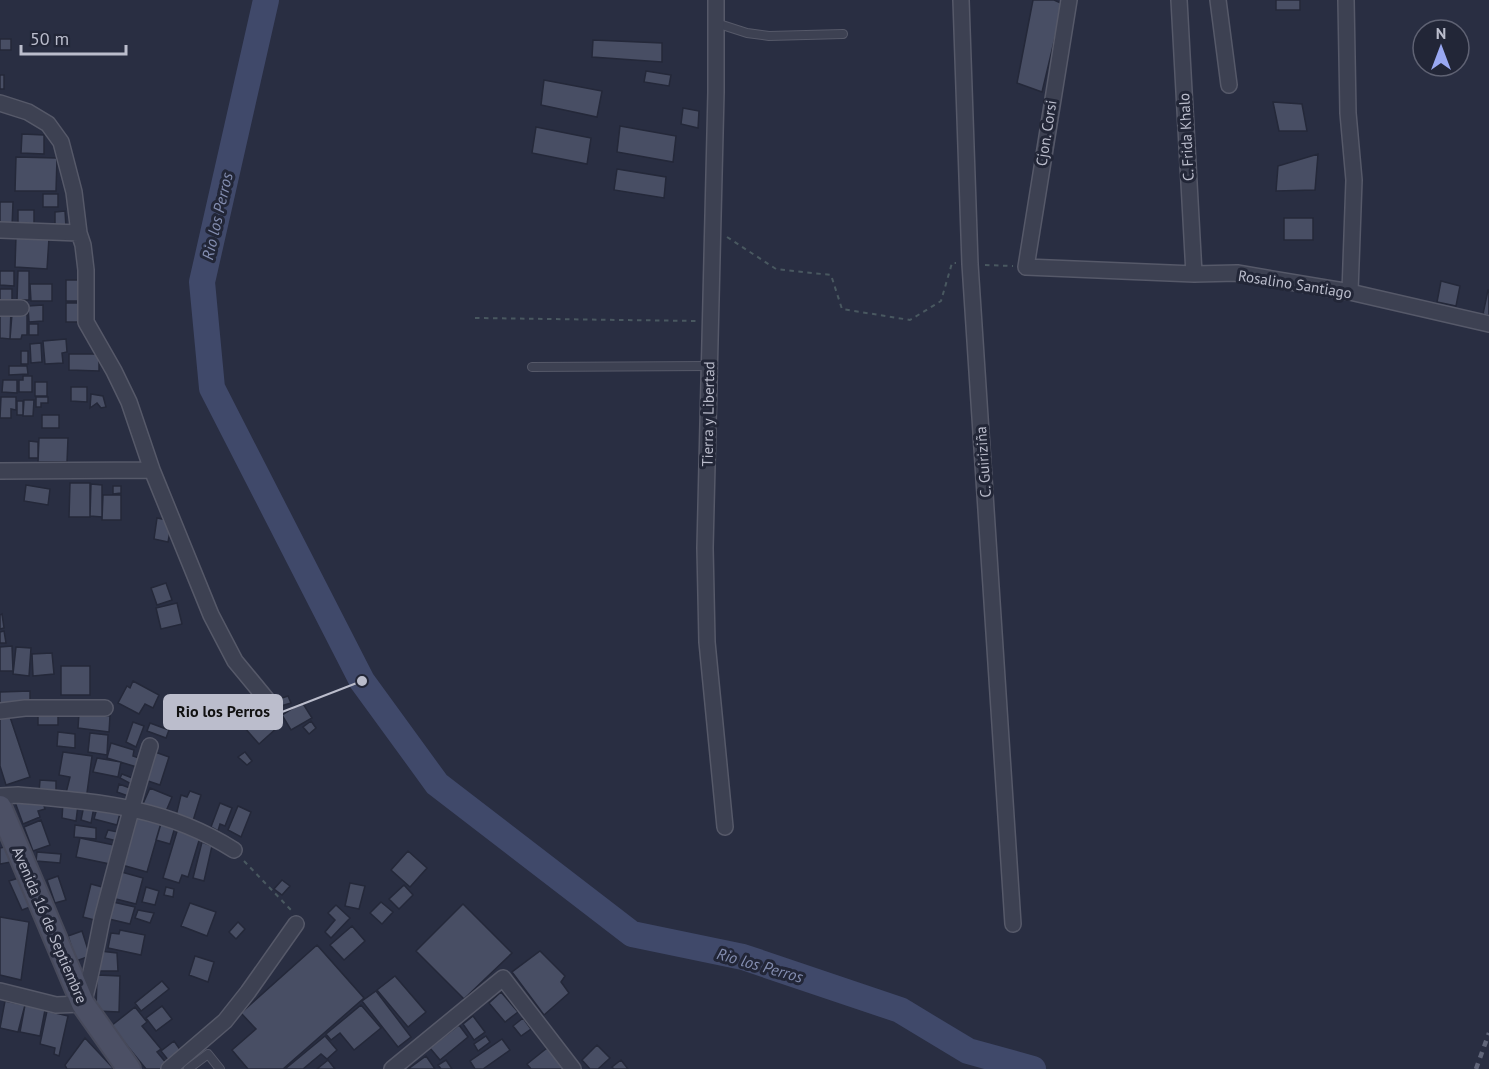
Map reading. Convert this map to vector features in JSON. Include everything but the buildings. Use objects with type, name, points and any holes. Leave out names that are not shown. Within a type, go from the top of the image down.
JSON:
[{"type":"street","name":"Tierra y Libertad","points":[[716,0],[705,548],[707,642],[726,828]]},
{"type":"street","name":"C. Guiriziña","points":[[961,0],[970,264],[1013,924]]},
{"type":"street","name":"Cjon. Corsi","points":[[1026,267],[1069,0]]},
{"type":"street","name":"C. Frida Khalo","points":[[1179,0],[1194,274]]},
{"type":"street","points":[[1218,0],[1229,85]]},
{"type":"street","points":[[1346,0],[1348,113],[1354,180],[1350,292]]},
{"type":"street","points":[[0,103],[28,112],[48,124],[61,142],[74,192],[86,270],[86,322],[129,402],[152,470],[211,615],[235,661],[273,707]]},
{"type":"street","points":[[0,230],[79,233]]},
{"type":"street","name":"Rosalino Santiago","points":[[1026,267],[1194,274],[1237,273],[1350,292],[1489,324]]},
{"type":"street","points":[[0,308],[21,308]]},
{"type":"street","points":[[0,471],[152,470]]},
{"type":"street","points":[[0,711],[25,708],[105,708]]},
{"type":"street","points":[[0,991],[56,1005],[83,1004],[130,807],[150,746]]},
{"type":"street","points":[[0,795],[42,797],[130,807],[198,830],[234,850]]},
{"type":"street","name":"Avenida 16 de Septiembre","points":[[0,807],[83,1004],[129,1069]]},
{"type":"street","points":[[169,1069],[225,1021],[296,924]]},
{"type":"street","points":[[392,1069],[503,978],[573,1069]]},
{"type":"lane","points":[[716,23],[747,33],[768,36],[843,34]]},
{"type":"lane","points":[[532,367],[709,366]]},
{"type":"lane","points":[[188,1069],[208,1054],[220,1069]]},
{"type":"path","points":[[712,228],[776,269],[831,275],[842,309],[910,320],[941,301],[952,263],[1026,267]]},
{"type":"path","points":[[475,318],[710,321]]},
{"type":"path","points":[[234,850],[295,914],[296,924]]},
{"type":"waterway","name":"Rio los Perros","points":[[266,0],[202,282],[212,388],[362,681],[437,784],[632,934],[743,957],[900,1010],[968,1051],[1033,1069]]},
{"type":"railway","points":[[1476,1069],[1489,1033]]},
{"type":"place","name":"Rio los Perros","points":[[362,681]]}]
